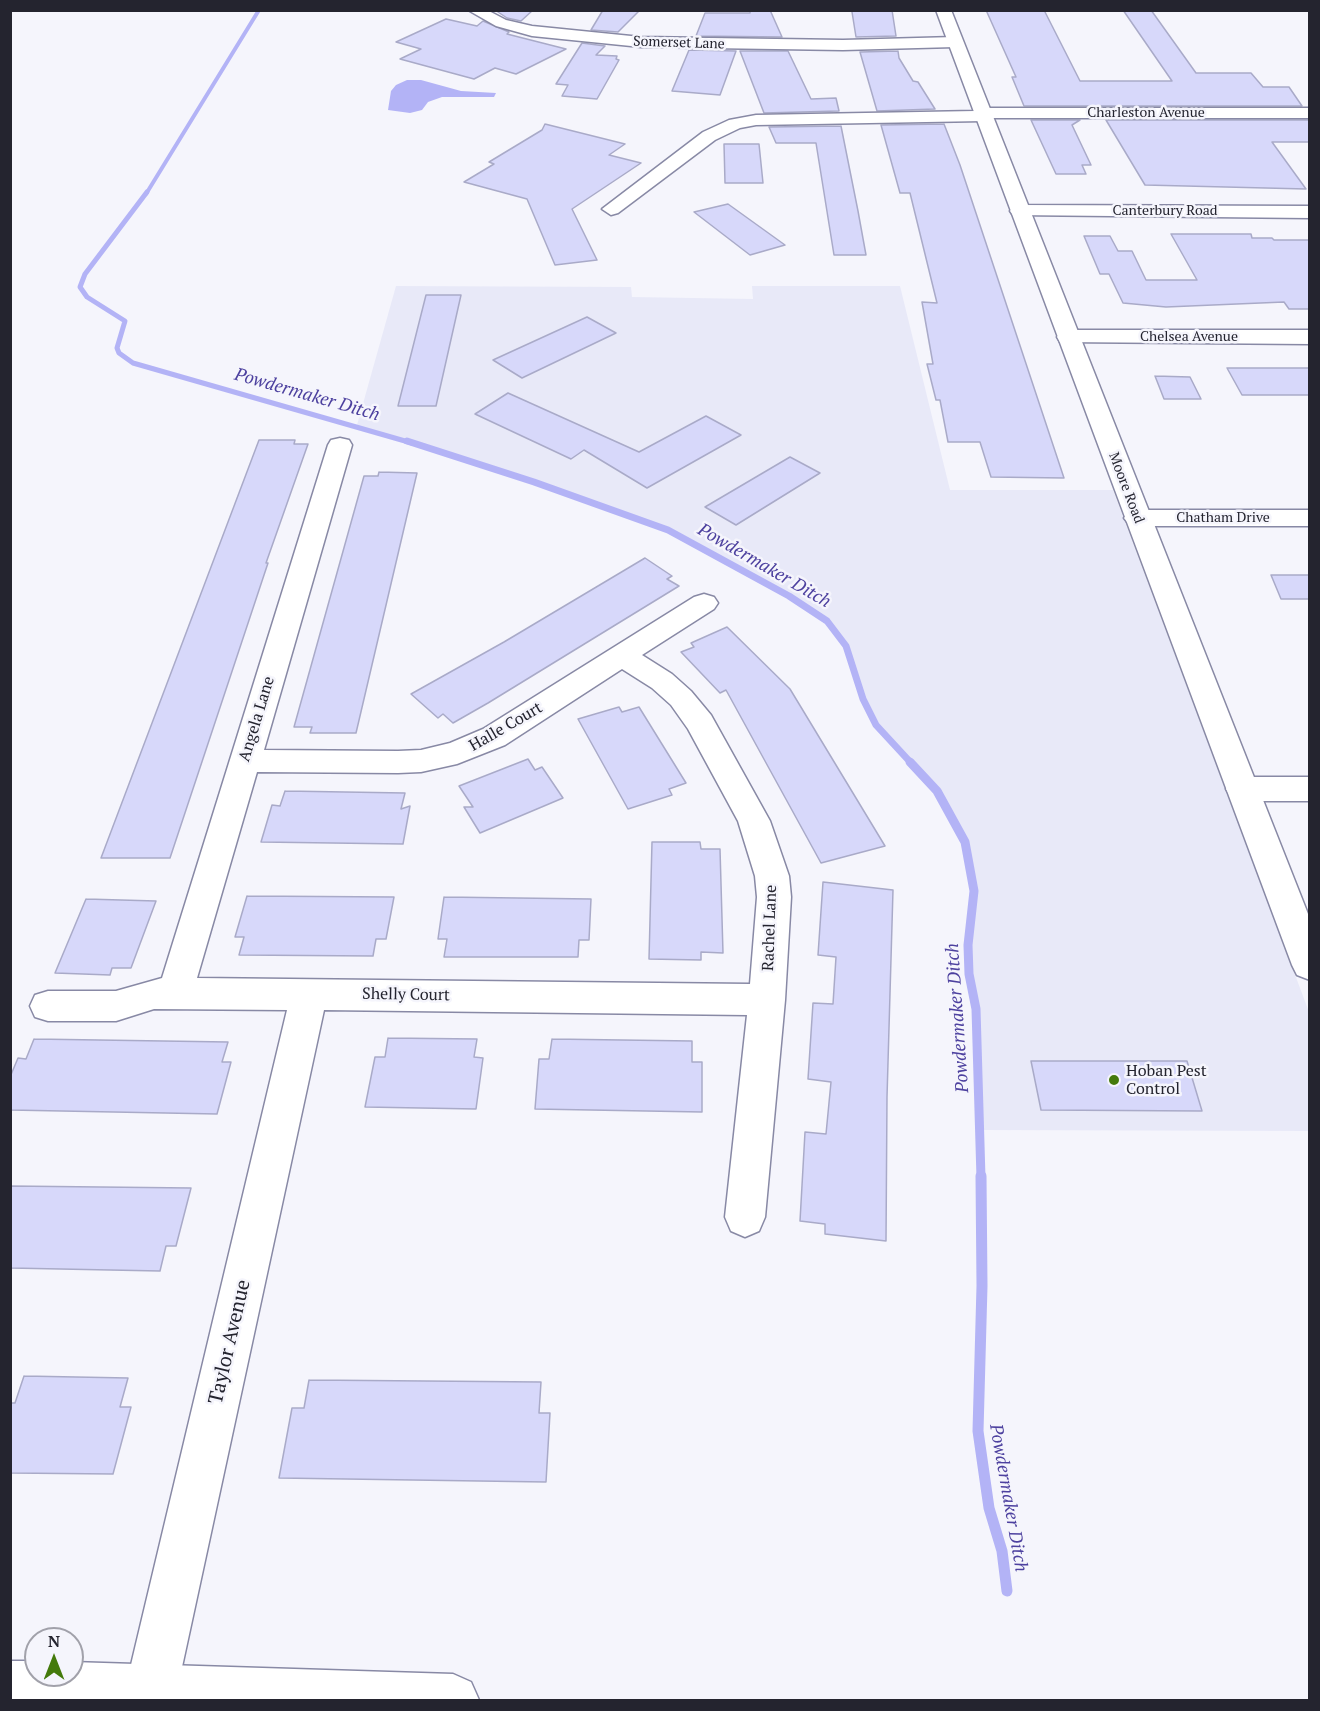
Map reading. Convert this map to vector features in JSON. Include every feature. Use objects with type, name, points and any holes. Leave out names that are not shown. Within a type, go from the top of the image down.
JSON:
[{"type":"street","name":"Somerset Lane","points":[[475,10],[501,23],[524,29],[589,39],[679,44],[887,45],[907,50],[956,46]]},
{"type":"street","name":"Moore Road","points":[[943,10],[1310,965]]},
{"type":"street","name":"Charleston Avenue","points":[[611,210],[709,136],[735,124],[756,120],[982,114],[1310,113]]},
{"type":"street","name":"Canterbury Road","points":[[1020,211],[1310,212]]},
{"type":"street","name":"Chelsea Avenue","points":[[1068,337],[1310,338]]},
{"type":"street","name":"Angela Lane","points":[[175,993],[340,445]]},
{"type":"street","name":"Chatham Drive","points":[[1137,518],[1310,518]]},
{"type":"street","name":"Halle Court","points":[[245,761],[398,762],[421,761],[457,753],[494,737],[704,603]]},
{"type":"street","name":"Rachel Lane","points":[[621,656],[662,681],[692,711],[762,838],[772,876],[774,897],[767,1000],[745,1217]]},
{"type":"street","points":[[1242,789],[1310,789]]},
{"type":"street","name":"Shelly Court","points":[[48,1006],[116,1006],[154,994],[175,993],[767,1000]]},
{"type":"street","name":"Taylor Avenue","points":[[151,1690],[309,994]]},
{"type":"street","points":[[10,1686],[453,1701]]},
{"type":"shaded area","points":[[396,286],[631,287],[632,297],[753,299],[752,286],[900,286],[950,490],[1113,490],[1309,1012],[1309,1131],[981,1130],[976,1009],[969,974],[968,945],[974,891],[965,842],[937,791],[876,725],[863,699],[846,646],[827,621],[789,596],[668,530],[534,482],[357,425]]},
{"type":"water","points":[[407,80],[421,80],[461,91],[496,93],[494,97],[442,97],[428,102],[422,110],[410,113],[388,110],[391,91],[396,85]]},
{"type":"building","points":[[495,10],[533,10],[521,21],[507,18]]},
{"type":"building","points":[[603,10],[640,10],[618,32],[591,30]]},
{"type":"building","points":[[750,10],[770,10],[782,37],[696,36],[705,13],[750,13]]},
{"type":"building","points":[[855,10],[892,10],[896,36],[856,37],[852,12]]},
{"type":"building","points":[[986,10],[1044,10],[1080,81],[1172,81],[1123,10],[1151,10],[1196,73],[1251,73],[1263,87],[1289,87],[1302,106],[1024,106],[1012,77],[1016,77]]},
{"type":"building","points":[[446,19],[477,26],[483,21],[509,32],[507,34],[566,49],[516,74],[495,68],[474,79],[400,59],[421,49],[396,42]]},
{"type":"building","points":[[582,43],[605,46],[596,55],[617,56],[616,59],[619,60],[597,99],[562,96],[568,85],[556,84]]},
{"type":"building","points":[[689,50],[736,51],[720,95],[672,91]]},
{"type":"building","points":[[740,51],[788,51],[811,99],[836,98],[839,111],[764,113]]},
{"type":"building","points":[[898,51],[899,58],[913,81],[918,82],[935,109],[877,111],[860,52]]},
{"type":"building","points":[[1031,120],[1080,120],[1072,125],[1091,165],[1082,165],[1086,174],[1056,174]]},
{"type":"building","points":[[1106,120],[1310,120],[1310,142],[1272,142],[1306,189],[1145,185]]},
{"type":"building","points":[[545,124],[625,144],[609,155],[641,163],[572,209],[597,260],[555,265],[527,199],[464,182],[494,164],[489,162],[542,130]]},
{"type":"building","points":[[944,124],[960,165],[1064,478],[991,477],[980,442],[948,442],[940,400],[936,400],[927,364],[933,364],[922,302],[937,303],[910,193],[900,193],[881,125]]},
{"type":"building","points":[[841,126],[866,255],[834,255],[816,143],[776,143],[769,127]]},
{"type":"building","points":[[724,144],[759,144],[763,183],[725,183]]},
{"type":"building","points":[[728,204],[785,245],[750,255],[694,212]]},
{"type":"building","points":[[1171,234],[1251,234],[1252,238],[1310,240],[1310,309],[1289,309],[1284,302],[1166,307],[1123,303],[1109,274],[1100,274],[1084,236],[1110,236],[1118,251],[1132,251],[1146,280],[1197,280]]},
{"type":"building","points":[[426,295],[461,295],[436,406],[398,406]]},
{"type":"building","points":[[587,317],[616,333],[522,378],[493,360]]},
{"type":"building","points":[[1227,368],[1310,368],[1310,395],[1242,395]]},
{"type":"building","points":[[1155,376],[1190,377],[1201,399],[1164,399]]},
{"type":"building","points":[[508,393],[639,452],[706,416],[741,435],[647,488],[584,450],[571,459],[475,414]]},
{"type":"building","points":[[259,440],[295,440],[294,444],[308,444],[266,563],[268,563],[170,858],[101,858]]},
{"type":"building","points":[[790,457],[820,473],[736,525],[705,507]]},
{"type":"building","points":[[379,472],[417,473],[356,733],[310,733],[312,727],[294,727],[364,476],[378,476]]},
{"type":"building","points":[[645,558],[672,576],[667,579],[679,586],[488,703],[453,723],[443,714],[438,718],[411,694],[504,642]]},
{"type":"building","points":[[1271,575],[1310,575],[1310,599],[1281,599]]},
{"type":"building","points":[[727,627],[790,689],[885,846],[821,863],[726,690],[720,693],[681,652],[694,647],[691,643]]},
{"type":"building","points":[[619,707],[622,712],[639,707],[686,783],[669,789],[672,795],[628,809],[578,719]]},
{"type":"building","points":[[528,759],[535,770],[542,767],[563,798],[480,833],[464,807],[473,807],[459,786]]},
{"type":"building","points":[[285,791],[405,793],[401,809],[410,806],[403,844],[261,842],[272,805],[280,806]]},
{"type":"building","points":[[652,842],[700,842],[701,849],[720,849],[723,953],[701,952],[701,960],[649,959]]},
{"type":"building","points":[[823,882],[893,890],[887,1097],[886,1241],[825,1234],[825,1224],[800,1221],[805,1132],[826,1134],[831,1082],[808,1079],[813,1003],[833,1004],[836,957],[818,955]]},
{"type":"building","points":[[247,896],[394,897],[386,939],[376,939],[373,956],[239,955],[244,937],[235,937]]},
{"type":"building","points":[[444,897],[591,899],[589,940],[579,940],[578,957],[444,957],[447,939],[438,939]]},
{"type":"building","points":[[86,899],[156,901],[131,968],[112,968],[110,975],[55,973]]},
{"type":"building","points":[[388,1038],[477,1039],[474,1057],[483,1058],[476,1109],[365,1107],[375,1057],[385,1057]]},
{"type":"building","points":[[34,1039],[228,1042],[222,1062],[231,1062],[217,1114],[10,1110],[10,1077],[18,1058],[26,1059]]},
{"type":"building","points":[[552,1039],[692,1041],[692,1062],[702,1062],[702,1112],[535,1109],[539,1059],[549,1059]]},
{"type":"building","name":"Hoban Pest Control","points":[[1031,1061],[1187,1061],[1202,1111],[1041,1110]]},
{"type":"building","points":[[10,1186],[191,1188],[176,1246],[166,1246],[160,1271],[10,1268]]},
{"type":"building","points":[[24,1376],[128,1378],[120,1407],[131,1407],[113,1474],[10,1473],[10,1403],[15,1403]]},
{"type":"building","points":[[309,1380],[541,1382],[539,1413],[550,1413],[546,1482],[279,1478],[292,1408],[304,1408]]},
{"type":"waterway","name":"Powdermaker Ditch","points":[[146,194],[259,10]]},
{"type":"waterway","name":"Powdermaker Ditch","points":[[147,192],[85,274],[80,287],[87,297],[125,321],[117,348],[119,353],[133,363],[412,443]]},
{"type":"waterway","name":"Powdermaker Ditch","points":[[407,441],[534,482],[668,530],[789,596],[827,621],[846,646],[863,699],[876,725],[912,764]]},
{"type":"waterway","name":"Powdermaker Ditch","points":[[910,762],[937,791],[965,842],[974,891],[968,945],[969,974],[976,1009],[981,1178]]},
{"type":"waterway","name":"Powdermaker Ditch","points":[[981,1176],[982,1286],[978,1431],[989,1508],[1002,1551],[1007,1591]]},
{"type":"place","name":"Hoban Pest Control","points":[[1114,1080]]}]
